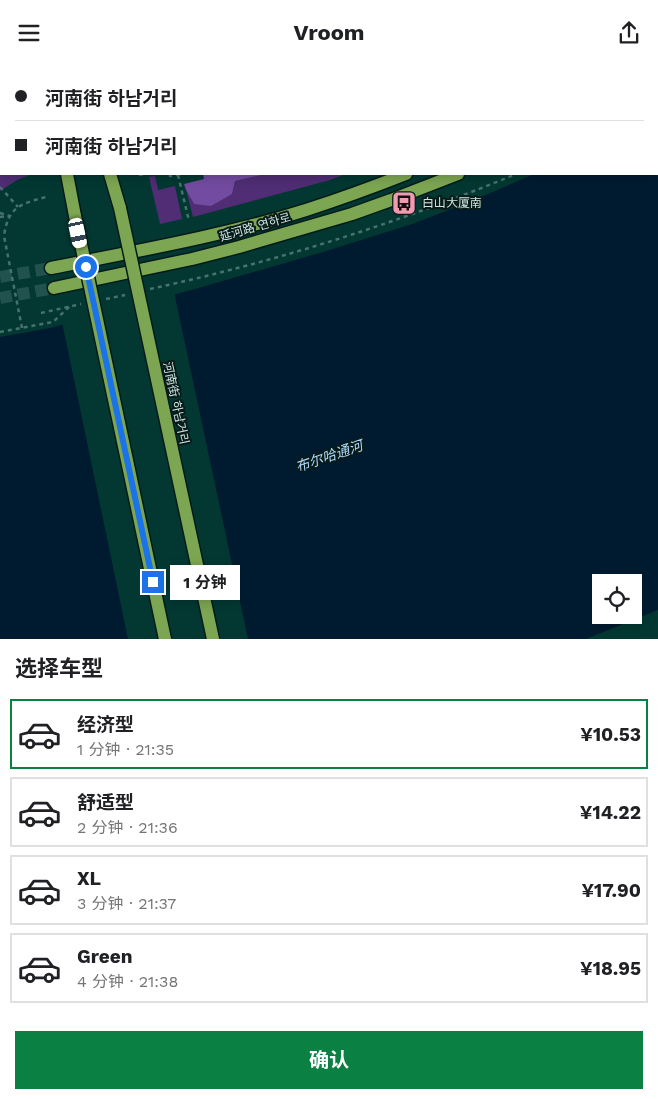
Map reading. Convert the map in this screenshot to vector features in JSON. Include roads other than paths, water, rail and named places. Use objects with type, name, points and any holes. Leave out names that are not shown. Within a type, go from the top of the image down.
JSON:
[{"type":"main road","points":[[67,175],[165,639]]},
{"type":"main road","name":"河南街 하남거리","points":[[110,175],[120,208],[213,639]]},
{"type":"main road","name":"延河路 연하로","points":[[50,268],[169,245],[238,229],[305,210],[403,175]]},
{"type":"main road","name":"延河路 연하로","points":[[54,288],[192,259],[238,247],[352,214],[455,175]]},
{"type":"water","name":"布尔哈通河","points":[[532,175],[658,175],[658,610],[642,616],[642,574],[592,574],[592,624],[623,624],[586,639],[0,639],[0,337],[50,328],[195,289],[412,224]]},
{"type":"tunnel","points":[[0,277],[51,268]]},
{"type":"tunnel","points":[[0,298],[54,288]]},
{"type":"place","name":"白山大厦南","points":[[404,203]]}]
